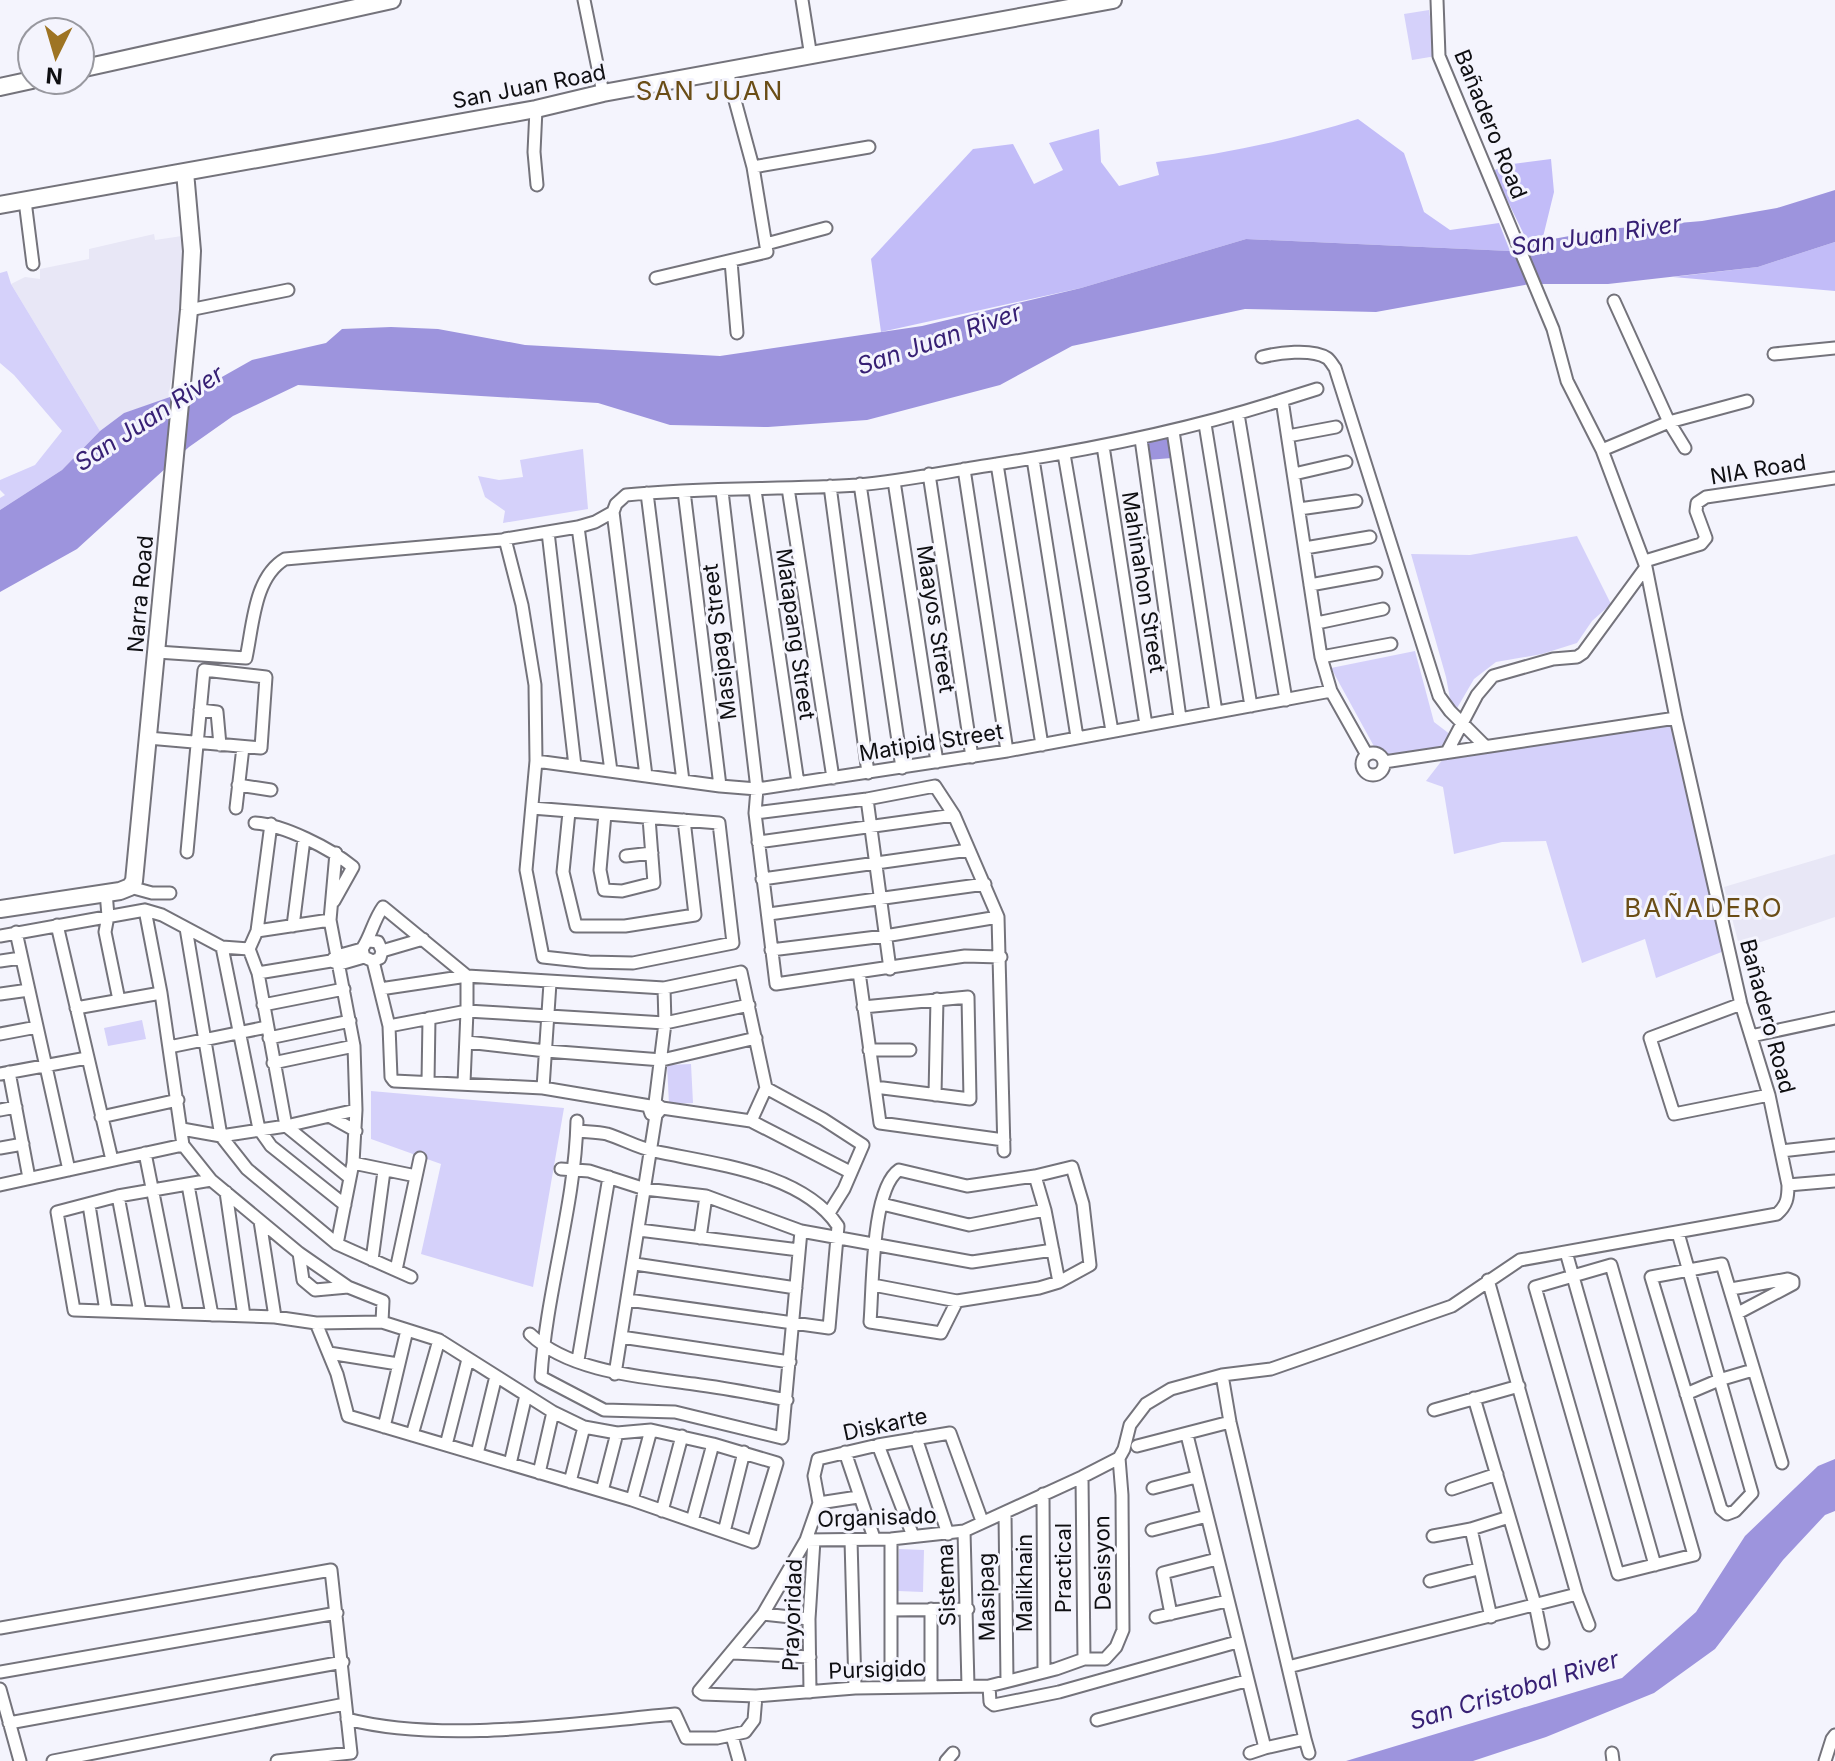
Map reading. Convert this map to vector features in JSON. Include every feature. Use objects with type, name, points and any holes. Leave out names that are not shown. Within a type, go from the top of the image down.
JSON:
[{"type":"main road","points":[[96,65],[392,0]]},
{"type":"main road","name":"San Juan Road","points":[[0,205],[536,109],[603,93],[1113,0]]},
{"type":"main road","name":"Narra Road","points":[[130,887],[135,872],[189,310],[192,241],[185,172]]},
{"type":"main road","points":[[0,909],[130,887]]},
{"type":"street","points":[[584,0],[603,93]]},
{"type":"street","points":[[802,0],[811,57]]},
{"type":"street","name":"Bañadero Road","points":[[1437,0],[1439,56],[1547,315],[1567,381],[1602,450],[1646,564],[1676,718],[1741,1004],[1769,1095],[1788,1185]]},
{"type":"street","points":[[656,278],[767,252],[753,167],[727,71]]},
{"type":"street","points":[[536,109],[534,152],[537,185]]},
{"type":"street","points":[[753,167],[869,147]]},
{"type":"street","points":[[25,201],[33,264]]},
{"type":"street","points":[[766,244],[826,228]]},
{"type":"street","points":[[731,261],[737,333]]},
{"type":"street","points":[[189,310],[288,290]]},
{"type":"street","points":[[1614,301],[1669,422],[1685,448]]},
{"type":"street","points":[[1774,354],[1835,348]]},
{"type":"street","points":[[1262,357],[1283,351],[1318,355],[1326,357],[1335,368],[1439,696],[1485,746]]},
{"type":"street","points":[[646,776],[613,512],[616,504],[626,495],[894,481],[1141,439],[1205,424],[1317,389]]},
{"type":"street","points":[[1282,400],[1321,657],[1331,691],[1367,755]]},
{"type":"street","points":[[1602,450],[1669,422],[1747,401]]},
{"type":"street","points":[[1238,414],[1286,700]]},
{"type":"street","points":[[1205,424],[1251,706]]},
{"type":"street","points":[[1288,436],[1336,427]]},
{"type":"street","points":[[1173,431],[1216,712]]},
{"type":"street","points":[[1141,439],[1180,718]]},
{"type":"street","name":"Mahinahon Street","points":[[1103,446],[1146,725]]},
{"type":"street","points":[[1064,454],[1112,731]]},
{"type":"street","points":[[1033,459],[1077,737]]},
{"type":"street","points":[[1294,474],[1346,462]]},
{"type":"street","points":[[997,464],[1042,745]]},
{"type":"street","points":[[964,469],[1007,751]]},
{"type":"street","points":[[929,474],[972,757]]},
{"type":"street","name":"NIA Road","points":[[1646,564],[1701,544],[1706,538],[1696,511],[1697,503],[1706,497],[1835,478]]},
{"type":"street","name":"Maayos Street","points":[[894,481],[937,762]]},
{"type":"street","points":[[860,484],[902,768]]},
{"type":"street","points":[[830,486],[868,773]]},
{"type":"street","points":[[788,488],[833,778]]},
{"type":"street","name":"Matapang Street","points":[[755,490],[798,783]]},
{"type":"street","points":[[684,491],[720,786]]},
{"type":"street","name":"Masipag Street","points":[[722,491],[757,789],[755,813],[762,879],[776,984],[859,972]]},
{"type":"street","points":[[647,493],[683,781]]},
{"type":"street","points":[[1299,509],[1356,501]]},
{"type":"street","points":[[532,808],[719,823],[733,943],[633,963],[543,957],[526,870],[536,761],[535,685],[522,605],[505,539],[578,527],[613,512]]},
{"type":"street","points":[[578,527],[611,771]]},
{"type":"street","points":[[548,532],[575,766]]},
{"type":"street","points":[[1305,548],[1370,537]]},
{"type":"street","points":[[157,652],[246,658],[262,584],[272,566],[285,559],[502,540]]},
{"type":"street","points":[[1447,752],[1477,695],[1493,676],[1583,653],[1646,564]]},
{"type":"street","points":[[1310,585],[1376,573]]},
{"type":"street","points":[[1317,623],[1383,609]]},
{"type":"street","points":[[1321,657],[1391,644]]},
{"type":"street","points":[[148,738],[196,743],[261,748],[266,677],[204,670],[196,743],[187,852]]},
{"type":"street","name":"Matipid Street","points":[[536,761],[757,789],[972,757],[1331,691]]},
{"type":"street","points":[[200,710],[217,712],[220,745]]},
{"type":"street","points":[[1384,762],[1676,718]]},
{"type":"street","points":[[236,808],[243,747]]},
{"type":"street","points":[[1367,755],[1378,754],[1384,762]]},
{"type":"street","points":[[1367,755],[1362,765],[1371,775],[1381,772],[1384,762]]},
{"type":"street","points":[[238,785],[271,790]]},
{"type":"street","points":[[755,813],[867,799],[935,786],[954,815],[985,884],[998,917],[1001,957],[1004,1145],[880,1123],[859,972],[965,956],[1001,957]]},
{"type":"street","points":[[867,799],[890,969]]},
{"type":"street","points":[[569,812],[563,872],[576,926],[625,926],[695,915],[684,820]]},
{"type":"street","points":[[605,814],[600,870],[604,890],[622,891],[654,883],[649,818]]},
{"type":"street","points":[[758,842],[954,815]]},
{"type":"street","points":[[255,823],[271,824],[336,853],[353,867],[331,905]]},
{"type":"street","points":[[271,824],[257,931],[249,949],[258,973],[286,1126],[350,1178]]},
{"type":"street","points":[[293,926],[304,839]]},
{"type":"street","points":[[762,879],[969,850]]},
{"type":"street","points":[[336,853],[330,920],[354,1046],[356,1110],[353,1163],[337,1244]]},
{"type":"street","points":[[626,856],[652,853]]},
{"type":"street","points":[[769,914],[985,884]]},
{"type":"street","points":[[130,887],[139,891],[170,893]]},
{"type":"street","points":[[97,894],[108,916],[105,932],[119,1000]]},
{"type":"street","points":[[97,894],[95,919],[105,932]]},
{"type":"street","points":[[464,1083],[467,976],[383,907],[372,922],[367,952],[389,1026],[392,1080],[543,1088],[751,1121],[850,1172]]},
{"type":"street","points":[[0,936],[145,910],[222,947],[249,949]]},
{"type":"street","points":[[145,910],[161,993],[183,1145],[211,1180],[299,1253],[348,1287],[383,1301],[382,1322]]},
{"type":"street","points":[[771,950],[885,936],[998,917]]},
{"type":"street","points":[[257,931],[330,920]]},
{"type":"street","points":[[57,925],[112,1160]]},
{"type":"street","points":[[186,928],[221,1136],[247,1169],[337,1244],[411,1277]]},
{"type":"street","points":[[16,932],[69,1170]]},
{"type":"street","points":[[258,973],[367,952],[378,942],[382,951],[423,939]]},
{"type":"street","points":[[222,947],[259,1129],[271,1146],[345,1205]]},
{"type":"street","points":[[0,961],[21,958]]},
{"type":"street","points":[[380,989],[467,976],[664,988],[741,972],[766,1088],[751,1121]]},
{"type":"street","points":[[543,1088],[550,983]]},
{"type":"street","points":[[615,1374],[651,1151],[665,1023],[664,988]]},
{"type":"street","points":[[263,1005],[344,989]]},
{"type":"street","points":[[0,994],[29,990]]},
{"type":"street","points":[[76,1008],[161,993]]},
{"type":"street","points":[[863,1007],[968,997],[970,1099],[875,1087]]},
{"type":"street","points":[[935,1095],[937,999]]},
{"type":"street","points":[[1741,1004],[1650,1038],[1674,1114],[1769,1095]]},
{"type":"street","points":[[389,1026],[467,1011],[665,1023],[749,1005]]},
{"type":"street","points":[[428,1082],[429,1018]]},
{"type":"street","points":[[1751,1036],[1835,1018]]},
{"type":"street","points":[[169,1047],[238,1032],[268,1033],[350,1021]]},
{"type":"street","points":[[0,1034],[37,1027]]},
{"type":"street","points":[[467,1042],[662,1060],[756,1038]]},
{"type":"street","points":[[273,1063],[354,1046]]},
{"type":"street","points":[[869,1050],[910,1050]]},
{"type":"street","points":[[29,1178],[16,1107],[5,1073],[87,1058]]},
{"type":"street","points":[[766,1088],[863,1145],[829,1213]]},
{"type":"street","points":[[101,1117],[178,1100]]},
{"type":"street","points":[[0,1110],[16,1107]]},
{"type":"street","points":[[182,1129],[221,1136],[286,1126],[356,1110]]},
{"type":"street","points":[[329,1116],[356,1131]]},
{"type":"street","points":[[628,1300],[793,1325],[829,1328],[839,1237],[838,1226],[829,1213],[792,1188],[747,1171],[694,1157],[651,1151],[577,1126],[567,1169],[541,1377],[604,1410],[675,1412],[782,1438],[787,1400],[790,1362],[793,1325],[796,1288],[799,1250],[801,1231]]},
{"type":"street","points":[[0,1148],[23,1144]]},
{"type":"street","points":[[0,1185],[183,1145]]},
{"type":"street","points":[[1781,1151],[1835,1145]]},
{"type":"street","points":[[145,1153],[177,1313]]},
{"type":"street","points":[[396,1270],[420,1158]]},
{"type":"street","points":[[353,1163],[416,1176]]},
{"type":"street","points":[[873,1285],[957,1301],[1059,1282],[1090,1265],[1083,1204],[1072,1167],[967,1186],[899,1170],[890,1176],[874,1243],[870,1322],[941,1333],[957,1301]]},
{"type":"street","points":[[567,1169],[609,1177],[645,1189],[706,1196],[801,1231],[972,1262],[1053,1250]]},
{"type":"street","points":[[372,1260],[384,1171]]},
{"type":"street","points":[[1035,1176],[1059,1282]]},
{"type":"street","points":[[578,1360],[609,1177]]},
{"type":"street","points":[[211,1180],[118,1196],[57,1212],[74,1310],[275,1317],[316,1323],[382,1322],[439,1340],[553,1412],[584,1427],[617,1433],[651,1430],[777,1463],[753,1542],[632,1500],[348,1416],[329,1353],[316,1323]]},
{"type":"street","points":[[1119,1458],[1130,1425],[1146,1404],[1171,1389],[1222,1375],[1271,1369],[1452,1306],[1520,1260],[1777,1214],[1785,1207],[1788,1185],[1835,1181]]},
{"type":"street","points":[[188,1185],[212,1315]]},
{"type":"street","points":[[226,1192],[244,1316]]},
{"type":"street","points":[[118,1196],[140,1312]]},
{"type":"street","points":[[700,1238],[706,1196]]},
{"type":"street","points":[[882,1204],[969,1225],[1045,1210]]},
{"type":"street","points":[[89,1205],[106,1311]]},
{"type":"street","points":[[260,1221],[275,1317]]},
{"type":"street","points":[[639,1230],[799,1250]]},
{"type":"street","points":[[1678,1233],[1687,1272],[1752,1493],[1735,1511],[1727,1514],[1721,1509],[1651,1277],[1687,1272],[1722,1264],[1782,1463]]},
{"type":"street","points":[[1566,1252],[1655,1565]]},
{"type":"street","points":[[299,1253],[303,1280],[315,1290],[348,1287]]},
{"type":"street","points":[[635,1264],[796,1288]]},
{"type":"street","points":[[1611,1265],[1694,1555],[1618,1574],[1535,1287],[1573,1276],[1611,1265]]},
{"type":"street","points":[[1731,1289],[1788,1279],[1793,1281],[1793,1284],[1738,1313]]},
{"type":"street","points":[[1488,1280],[1577,1594],[1589,1625]]},
{"type":"street","points":[[384,1427],[407,1330]]},
{"type":"street","points":[[530,1334],[543,1346],[615,1374],[698,1384],[787,1400]]},
{"type":"street","points":[[621,1337],[790,1362]]},
{"type":"street","points":[[412,1435],[439,1340]]},
{"type":"street","points":[[329,1353],[398,1364]]},
{"type":"street","points":[[446,1445],[468,1359]]},
{"type":"street","points":[[1686,1394],[1753,1370]]},
{"type":"street","points":[[1222,1375],[1230,1422],[1309,1753]]},
{"type":"street","points":[[477,1454],[496,1376]]},
{"type":"street","points":[[1434,1410],[1519,1386]]},
{"type":"street","points":[[510,1464],[526,1395]]},
{"type":"street","points":[[1474,1398],[1535,1604],[1543,1643]]},
{"type":"street","points":[[539,1473],[553,1412]]},
{"type":"street","points":[[1137,1446],[1230,1422]]},
{"type":"street","points":[[570,1482],[584,1427]]},
{"type":"street","points":[[632,1500],[651,1430]]},
{"type":"street","name":"Diskarte","points":[[810,1540],[819,1503],[814,1476],[818,1459],[945,1432],[952,1436],[982,1521]]},
{"type":"street","points":[[602,1491],[617,1433]]},
{"type":"street","points":[[1187,1435],[1265,1748]]},
{"type":"street","points":[[662,1511],[682,1436]]},
{"type":"street","points":[[916,1438],[948,1534]]},
{"type":"street","points":[[692,1521],[713,1444]]},
{"type":"street","points":[[878,1445],[913,1536]]},
{"type":"street","points":[[724,1532],[744,1452]]},
{"type":"street","points":[[845,1452],[874,1538]]},
{"type":"street","name":"Organisado","points":[[699,1691],[763,1614],[810,1540],[891,1539],[964,1531],[1119,1458]]},
{"type":"street","name":"Desisyon","points":[[1050,1670],[1084,1659],[1105,1659],[1116,1647],[1123,1630],[1119,1458]]},
{"type":"street","points":[[1452,1489],[1497,1474]]},
{"type":"street","name":"Practical","points":[[1082,1477],[1084,1659]]},
{"type":"street","points":[[1153,1488],[1196,1477]]},
{"type":"street","name":"Malikhain","points":[[1043,1494],[1050,1670],[1059,1692]]},
{"type":"street","points":[[819,1503],[858,1497]]},
{"type":"street","name":"Masipag","points":[[1005,1513],[1007,1681]]},
{"type":"street","points":[[1152,1530],[1207,1516]]},
{"type":"street","points":[[1433,1536],[1471,1529],[1509,1517]]},
{"type":"street","points":[[1471,1529],[1491,1617]]},
{"type":"street","name":"Sistema","points":[[964,1531],[968,1686]]},
{"type":"street","points":[[891,1539],[891,1687]]},
{"type":"street","name":"Prayoridad","points":[[810,1540],[810,1692]]},
{"type":"street","points":[[851,1540],[855,1688]]},
{"type":"street","points":[[1171,1614],[1163,1573],[1217,1559]]},
{"type":"street","points":[[1430,1581],[1478,1569]]},
{"type":"street","points":[[0,1628],[331,1570],[351,1753],[277,1761]]},
{"type":"street","points":[[1288,1667],[1577,1594]]},
{"type":"street","points":[[1156,1617],[1227,1601]]},
{"type":"street","points":[[931,1609],[931,1686]]},
{"type":"street","points":[[891,1610],[968,1609]]},
{"type":"street","points":[[0,1672],[337,1613]]},
{"type":"street","points":[[763,1614],[809,1619]]},
{"type":"street","points":[[989,1686],[990,1702],[994,1705],[1059,1692],[1237,1642]]},
{"type":"street","points":[[733,1653],[810,1657]]},
{"type":"street","points":[[9,1723],[343,1662]]},
{"type":"street","name":"Pursigido","points":[[699,1691],[703,1694],[756,1696],[855,1688],[989,1686],[1050,1670]]},
{"type":"street","points":[[1097,1720],[1246,1681]]},
{"type":"street","points":[[0,1689],[20,1761]]},
{"type":"street","points":[[347,1719],[404,1730],[498,1728],[675,1714],[686,1738],[732,1736],[745,1732],[754,1720],[756,1696]]},
{"type":"street","points":[[53,1761],[345,1704]]},
{"type":"street","points":[[1825,1761],[1835,1735]]},
{"type":"street","points":[[732,1736],[739,1761]]},
{"type":"street","points":[[1250,1753],[1305,1739]]},
{"type":"shaded area","points":[[1429,10],[1436,56],[1412,60],[1404,14]]},
{"type":"shaded area","points":[[1358,119],[1404,153],[1424,212],[1450,230],[1499,223],[1510,251],[1246,239],[1081,288],[881,332],[871,259],[973,149],[1013,144],[1034,184],[1063,170],[1049,143],[1099,129],[1101,162],[1119,186],[1159,175],[1156,162],[1258,145]]},
{"type":"shaded area","points":[[1551,159],[1554,192],[1542,241],[1529,245],[1493,171],[1505,165]]},
{"type":"shaded area","points":[[154,234],[155,240],[182,236],[186,290],[168,399],[124,413],[100,431],[11,284],[25,277],[40,279],[40,269],[89,259],[89,249]]},
{"type":"shaded area","points":[[1835,242],[1835,291],[1673,277],[1758,267]]},
{"type":"shaded area","points":[[7,271],[11,284],[100,431],[62,470],[0,510],[0,498],[5,495],[0,490],[0,480],[35,465],[62,431],[0,363],[0,273]]},
{"type":"shaded area","points":[[583,449],[588,509],[503,523],[505,511],[485,497],[478,476],[499,480],[523,477],[520,460]]},
{"type":"shaded area","points":[[1577,536],[1611,604],[1592,621],[1577,643],[1542,654],[1496,662],[1474,679],[1453,715],[1446,677],[1411,554],[1470,555]]},
{"type":"shaded area","points":[[1415,651],[1434,722],[1451,735],[1441,748],[1388,754],[1376,750],[1331,668]]},
{"type":"shaded area","points":[[1677,723],[1724,951],[1656,978],[1645,939],[1582,963],[1546,841],[1502,842],[1454,854],[1443,787],[1426,781],[1443,759]]},
{"type":"shaded area","points":[[1835,854],[1835,917],[1740,949],[1724,887]]},
{"type":"shaded area","points":[[142,1020],[146,1039],[108,1046],[104,1028]]},
{"type":"shaded area","points":[[691,1064],[693,1103],[669,1104],[667,1065]]},
{"type":"shaded area","points":[[371,1091],[564,1108],[533,1287],[421,1254],[441,1164],[371,1139]]},
{"type":"shaded area","points":[[899,1549],[924,1550],[923,1592],[898,1591]]},
{"type":"water","name":"San Juan River","points":[[1835,190],[1835,242],[1758,267],[1608,284],[1530,284],[1376,312],[1245,309],[1072,346],[1000,385],[867,420],[768,427],[670,425],[598,403],[298,385],[233,416],[189,447],[77,549],[0,592],[0,510],[62,470],[100,431],[124,413],[213,382],[252,360],[326,343],[342,329],[438,329],[525,345],[720,356],[922,326],[1081,288],[1246,239],[1510,251],[1542,241],[1608,229],[1702,221],[1777,208]]},
{"type":"water","points":[[1168,438],[1172,458],[1147,460],[1143,442]]},
{"type":"water","points":[[1835,1459],[1835,1511],[1825,1515],[1783,1560],[1715,1649],[1654,1693],[1546,1737],[1473,1761],[1346,1761],[1622,1678],[1696,1612],[1745,1536],[1818,1466]]},
{"type":"district","name":"SAN JUAN","points":[[710,90]]},
{"type":"district","name":"BAÑADERO","points":[[1704,907]]},
{"type":"water label","name":"San Cristobal River","points":[[1514,1690]]}]
